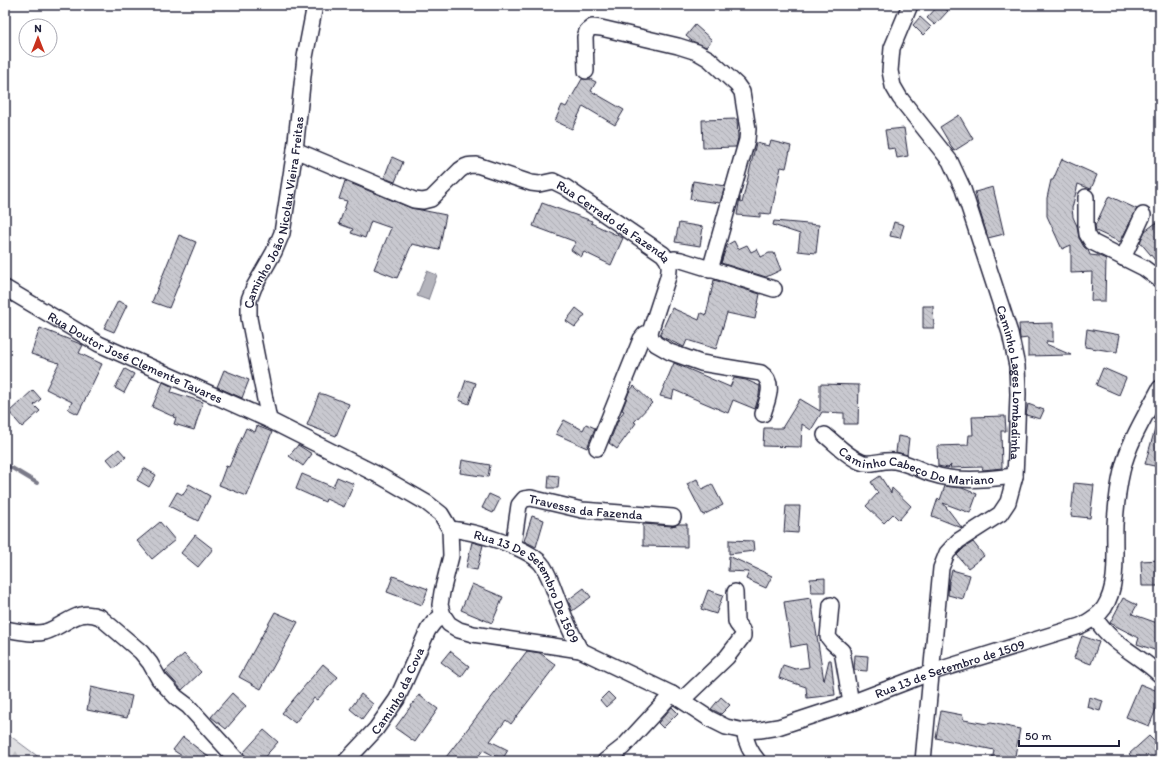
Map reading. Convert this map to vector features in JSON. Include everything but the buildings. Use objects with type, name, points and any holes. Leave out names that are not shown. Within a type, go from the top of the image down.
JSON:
[{"type":"street","name":"Caminho João Nicolau Vieira Freitas","points":[[269,420],[249,318],[249,300],[254,287],[274,252],[282,233],[295,150],[305,57],[315,5]]},
{"type":"street","name":"Caminho Lages Lombadinha","points":[[910,5],[892,48],[890,71],[893,86],[900,98],[950,161],[963,189],[1010,333],[1017,366],[1018,394],[1015,476],[1008,502],[1000,514],[958,541],[947,553],[941,568],[923,761]]},
{"type":"street","points":[[586,71],[585,37],[587,31],[592,27],[601,28],[678,46],[697,52],[709,59],[737,85],[742,92],[748,129],[747,140],[710,270]]},
{"type":"street","name":"Rua Cerrado da Fazenda","points":[[295,150],[414,200],[423,201],[431,199],[460,170],[465,166],[470,165],[477,165],[531,183],[540,184],[556,182],[663,254],[669,260],[670,267],[650,332],[645,334],[641,339],[596,448]]},
{"type":"street","points":[[1086,197],[1087,234],[1092,242],[1144,268],[1160,280]]},
{"type":"street","points":[[1123,258],[1143,215]]},
{"type":"street","points":[[669,260],[681,260],[774,289]]},
{"type":"street","name":"Rua Doutor José Clemente Tavares","points":[[5,288],[99,344],[269,420],[382,477],[427,503],[441,514],[450,529]]},
{"type":"street","points":[[650,332],[651,338],[656,344],[670,352],[701,363],[761,373],[766,377],[769,384],[769,393],[762,414]]},
{"type":"street","name":"Rua 13 de Setembro de 1509","points":[[580,650],[677,697],[710,719],[726,727],[744,731],[760,730],[778,726],[851,703],[932,672],[1080,626],[1095,618],[1104,609],[1110,597],[1114,583],[1115,523],[1122,469],[1132,442],[1160,388]]},
{"type":"street","name":"Caminho Cabeço Do Mariano","points":[[825,435],[852,458],[863,463],[871,464],[889,460],[901,462],[933,474],[950,478],[984,480],[1015,476]]},
{"type":"street","name":"Travessa da Fazenda","points":[[513,546],[519,505],[524,499],[531,498],[582,510],[673,517]]},
{"type":"street","name":"Rua 13 De Setembro De 1509","points":[[450,529],[465,530],[513,546],[532,555],[542,564],[566,622],[580,650],[473,634],[459,630],[449,624],[443,615],[440,605],[451,556],[450,529]]},
{"type":"street","points":[[605,761],[623,747],[677,697],[727,657],[743,636],[742,629],[736,623],[735,592]]},
{"type":"street","points":[[831,605],[828,637],[842,651],[851,703]]},
{"type":"street","points":[[5,629],[32,633],[45,632],[85,613],[100,617],[141,652],[150,663],[159,679],[176,697],[188,706],[238,761]]},
{"type":"street","name":"Caminho da Cova","points":[[346,761],[376,729],[397,699],[428,630],[434,622],[443,615]]},
{"type":"street","points":[[1095,618],[1110,637],[1158,670]]},
{"type":"street","points":[[744,731],[746,741],[752,754],[758,761]]},
{"type":"green space","points":[[5,732],[44,761],[5,761]]},
{"type":"shaded area","points":[[427,271],[437,275],[428,300],[417,296]]},
{"type":"waterway","points":[[5,465],[37,483]]}]
